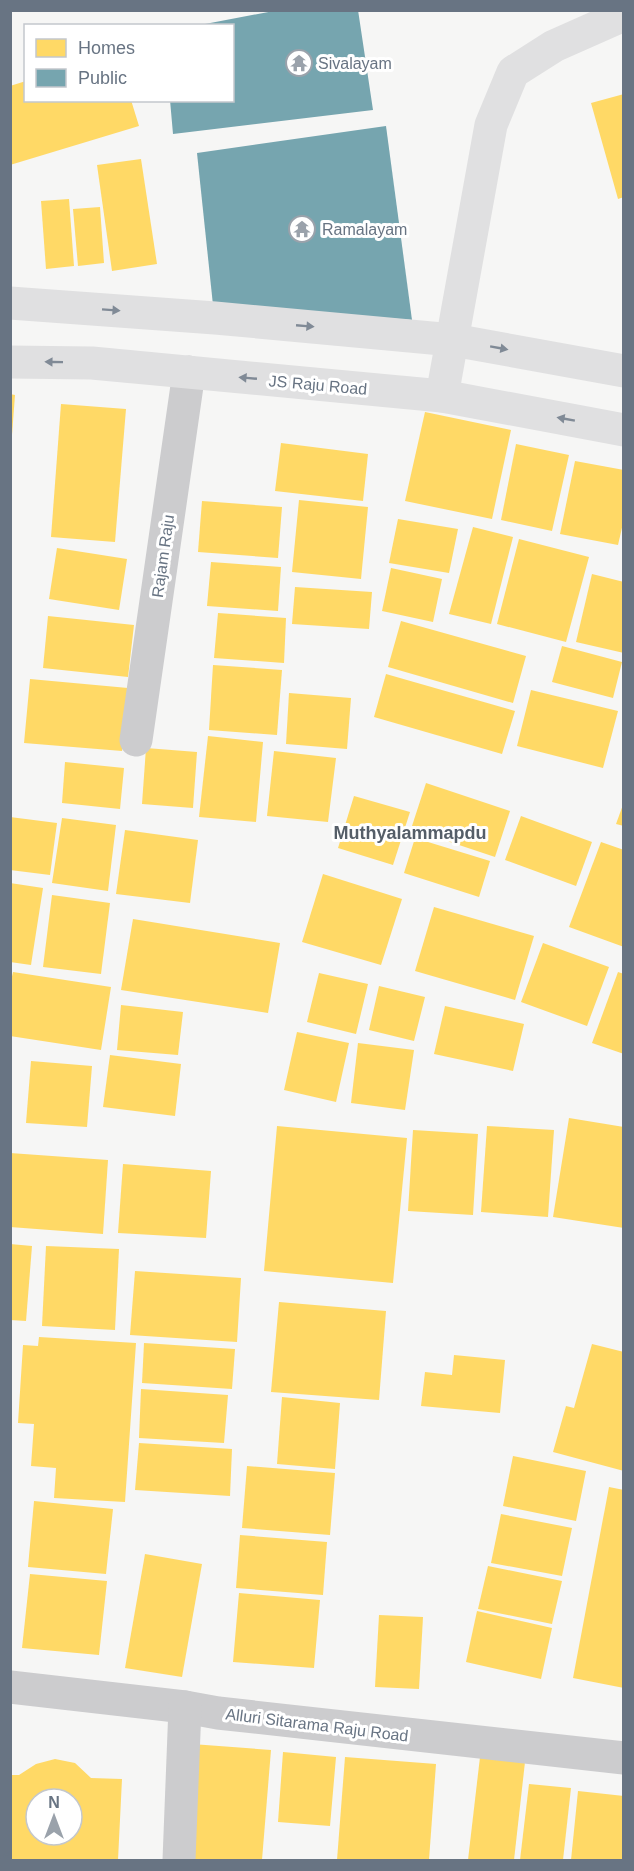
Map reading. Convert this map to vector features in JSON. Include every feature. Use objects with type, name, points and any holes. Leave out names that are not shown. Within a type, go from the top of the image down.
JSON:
[{"type":"main road","points":[[442,396],[491,125],[513,72],[554,46],[624,15]]},
{"type":"main road","points":[[10,303],[215,318],[453,340],[624,371]]},
{"type":"main road","name":"JS Raju Road","points":[[10,362],[92,363],[442,396],[624,430]]},
{"type":"street","name":"Rajam Raju","points":[[136,740],[189,372]]},
{"type":"street","name":"Alluri Sitarama Raju Road","points":[[10,1687],[185,1707],[218,1713],[624,1758]]},
{"type":"street","points":[[179,1860],[185,1707]]},
{"type":"building: Homes","points":[[24,82],[24,102],[132,102],[139,126],[10,165],[10,86]]},
{"type":"building: Homes","points":[[624,94],[624,197],[618,199],[591,103]]},
{"type":"building: Homes","points":[[141,159],[157,264],[112,271],[97,165]]},
{"type":"building: Homes","points":[[69,199],[74,266],[46,269],[41,201]]},
{"type":"building: Homes","points":[[100,207],[104,263],[78,266],[73,209]]},
{"type":"building: Homes","points":[[10,394],[15,395],[12,435],[10,435]]},
{"type":"building: Homes","points":[[61,404],[126,409],[115,542],[51,537]]},
{"type":"building: Homes","points":[[425,412],[511,430],[492,519],[405,501]]},
{"type":"building: Homes","points":[[281,443],[368,454],[363,501],[275,491]]},
{"type":"building: Homes","points":[[516,444],[569,455],[552,531],[501,520]]},
{"type":"building: Homes","points":[[575,461],[624,470],[624,519],[618,545],[560,534]]},
{"type":"building: Homes","points":[[299,500],[368,507],[361,579],[292,572]]},
{"type":"building: Homes","points":[[202,501],[282,507],[278,558],[198,552]]},
{"type":"building: Homes","points":[[398,519],[458,529],[449,573],[389,563]]},
{"type":"building: Homes","points":[[473,527],[513,537],[491,624],[449,614]]},
{"type":"building: Homes","points":[[519,539],[589,557],[566,642],[497,624]]},
{"type":"building: Homes","points":[[57,548],[127,559],[119,610],[49,599]]},
{"type":"building: Homes","points":[[211,562],[281,567],[278,611],[207,606]]},
{"type":"building: Homes","points":[[391,568],[442,579],[433,622],[382,611]]},
{"type":"building: Homes","points":[[592,574],[624,582],[624,653],[576,642]]},
{"type":"building: Homes","points":[[295,587],[372,592],[369,629],[292,624]]},
{"type":"building: Homes","points":[[218,613],[286,618],[284,663],[214,658]]},
{"type":"building: Homes","points":[[48,616],[134,625],[128,677],[43,668]]},
{"type":"building: Homes","points":[[401,621],[526,656],[513,703],[388,667]]},
{"type":"building: Homes","points":[[562,646],[622,662],[613,698],[552,682]]},
{"type":"building: Homes","points":[[213,665],[282,670],[277,735],[209,730]]},
{"type":"building: Homes","points":[[386,674],[515,711],[502,754],[374,717]]},
{"type":"building: Homes","points":[[30,679],[128,688],[122,751],[24,743]]},
{"type":"building: Homes","points":[[531,690],[618,711],[603,768],[517,746]]},
{"type":"building: Homes","points":[[289,693],[351,698],[347,749],[286,744]]},
{"type":"building: Homes","points":[[208,736],[263,742],[256,822],[199,817]]},
{"type":"building: Homes","points":[[146,748],[197,752],[193,808],[142,804]]},
{"type":"building: Homes","points":[[274,751],[336,758],[328,822],[267,816]]},
{"type":"building: Homes","points":[[65,762],[124,768],[120,809],[62,803]]},
{"type":"building: Homes","points":[[426,783],[510,811],[495,857],[411,829]]},
{"type":"building: Homes","points":[[354,796],[410,812],[393,865],[338,848]]},
{"type":"building: Homes","points":[[624,802],[624,826],[616,824]]},
{"type":"building: Homes","points":[[521,816],[592,842],[576,886],[505,860]]},
{"type":"building: Homes","points":[[10,817],[57,823],[50,875],[10,870]]},
{"type":"building: Homes","points":[[62,818],[116,825],[108,891],[52,883]]},
{"type":"building: Homes","points":[[125,830],[198,840],[190,903],[116,894]]},
{"type":"building: Homes","points":[[415,838],[490,861],[479,897],[404,873]]},
{"type":"building: Homes","points":[[601,842],[624,850],[624,947],[569,927]]},
{"type":"building: Homes","points":[[323,874],[402,899],[381,965],[302,942]]},
{"type":"building: Homes","points":[[10,883],[43,888],[31,965],[10,962]]},
{"type":"building: Homes","points":[[52,895],[110,903],[101,974],[43,967]]},
{"type":"building: Homes","points":[[434,907],[534,936],[515,1000],[415,971]]},
{"type":"building: Homes","points":[[133,919],[280,943],[268,1013],[121,990]]},
{"type":"building: Homes","points":[[543,943],[609,967],[587,1026],[521,1002]]},
{"type":"building: Homes","points":[[13,972],[111,987],[101,1050],[10,1036],[10,985]]},
{"type":"building: Homes","points":[[618,972],[624,974],[624,1054],[592,1043]]},
{"type":"building: Homes","points":[[319,973],[368,984],[356,1034],[307,1022]]},
{"type":"building: Homes","points":[[379,986],[425,997],[414,1041],[369,1030]]},
{"type":"building: Homes","points":[[121,1005],[183,1012],[178,1055],[117,1050]]},
{"type":"building: Homes","points":[[445,1006],[524,1024],[513,1071],[434,1054]]},
{"type":"building: Homes","points":[[297,1032],[349,1043],[336,1102],[284,1090]]},
{"type":"building: Homes","points":[[358,1043],[414,1050],[405,1110],[351,1103]]},
{"type":"building: Homes","points":[[110,1055],[181,1064],[175,1116],[103,1107]]},
{"type":"building: Homes","points":[[31,1061],[92,1066],[87,1127],[26,1123]]},
{"type":"building: Homes","points":[[569,1118],[624,1127],[624,1228],[553,1217]]},
{"type":"building: Homes","points":[[277,1126],[407,1138],[393,1283],[264,1271]]},
{"type":"building: Homes","points":[[487,1126],[554,1130],[548,1217],[481,1212]]},
{"type":"building: Homes","points":[[413,1130],[478,1134],[473,1215],[408,1211]]},
{"type":"building: Homes","points":[[10,1153],[108,1160],[103,1234],[10,1227]]},
{"type":"building: Homes","points":[[123,1164],[211,1171],[206,1238],[118,1233]]},
{"type":"building: Homes","points":[[10,1244],[32,1246],[26,1321],[10,1320]]},
{"type":"building: Homes","points":[[46,1246],[119,1249],[115,1330],[42,1326]]},
{"type":"building: Homes","points":[[135,1271],[241,1278],[237,1342],[130,1335]]},
{"type":"building: Homes","points":[[279,1302],[386,1311],[379,1400],[271,1392]]},
{"type":"building: Homes","points":[[39,1337],[136,1343],[125,1502],[54,1498],[56,1468],[31,1466],[34,1424],[18,1423],[23,1345],[38,1346]]},
{"type":"building: Homes","points":[[144,1343],[235,1349],[232,1389],[142,1383]]},
{"type":"building: Homes","points":[[592,1344],[624,1352],[624,1471],[553,1452],[566,1406],[574,1408]]},
{"type":"building: Homes","points":[[454,1355],[505,1360],[500,1413],[421,1406],[425,1372],[452,1375]]},
{"type":"building: Homes","points":[[141,1389],[228,1395],[224,1443],[139,1438]]},
{"type":"building: Homes","points":[[282,1397],[340,1403],[335,1469],[277,1464]]},
{"type":"building: Homes","points":[[139,1443],[232,1449],[230,1496],[135,1490]]},
{"type":"building: Homes","points":[[513,1456],[586,1471],[576,1521],[503,1506]]},
{"type":"building: Homes","points":[[247,1466],[335,1473],[330,1535],[242,1528]]},
{"type":"building: Homes","points":[[609,1487],[624,1490],[624,1688],[573,1678]]},
{"type":"building: Homes","points":[[34,1501],[113,1509],[106,1574],[28,1567]]},
{"type":"building: Homes","points":[[501,1514],[572,1528],[562,1576],[491,1563]]},
{"type":"building: Homes","points":[[240,1535],[327,1542],[323,1595],[236,1588]]},
{"type":"building: Homes","points":[[145,1554],[202,1564],[182,1677],[125,1668]]},
{"type":"building: Homes","points":[[488,1566],[562,1581],[552,1624],[478,1609]]},
{"type":"building: Homes","points":[[30,1574],[107,1581],[99,1655],[22,1648]]},
{"type":"building: Homes","points":[[239,1593],[320,1600],[314,1668],[233,1662]]},
{"type":"building: Homes","points":[[477,1611],[552,1628],[541,1679],[466,1662]]},
{"type":"building: Homes","points":[[379,1615],[423,1617],[419,1689],[375,1687]]},
{"type":"building: Homes","points":[[192,1744],[271,1750],[262,1860],[183,1860]]},
{"type":"building: Homes","points":[[283,1752],[336,1757],[330,1826],[278,1822]]},
{"type":"building: Homes","points":[[345,1757],[436,1764],[429,1860],[337,1860]]},
{"type":"building: Homes","points":[[480,1757],[525,1762],[514,1860],[468,1860]]},
{"type":"building: Homes","points":[[55,1759],[75,1763],[91,1778],[122,1779],[118,1860],[10,1860],[10,1775],[19,1775],[36,1764]]},
{"type":"building: Homes","points":[[529,1784],[571,1788],[563,1860],[520,1860]]},
{"type":"building: Homes","points":[[578,1791],[624,1796],[624,1860],[571,1860]]},
{"type":"building: Public","name":"Sivalayam","points":[[279,10],[358,10],[373,110],[173,134],[170,102],[234,102],[234,24],[205,24]]},
{"type":"building: Public","name":"Ramalayam","points":[[386,126],[412,320],[213,305],[197,153]]},
{"type":"place","name":"Sivalayam","points":[[299,63]]},
{"type":"place","name":"Ramalayam","points":[[302,229]]},
{"type":"district","name":"Muthyalammapdu","points":[[410,833]]}]
